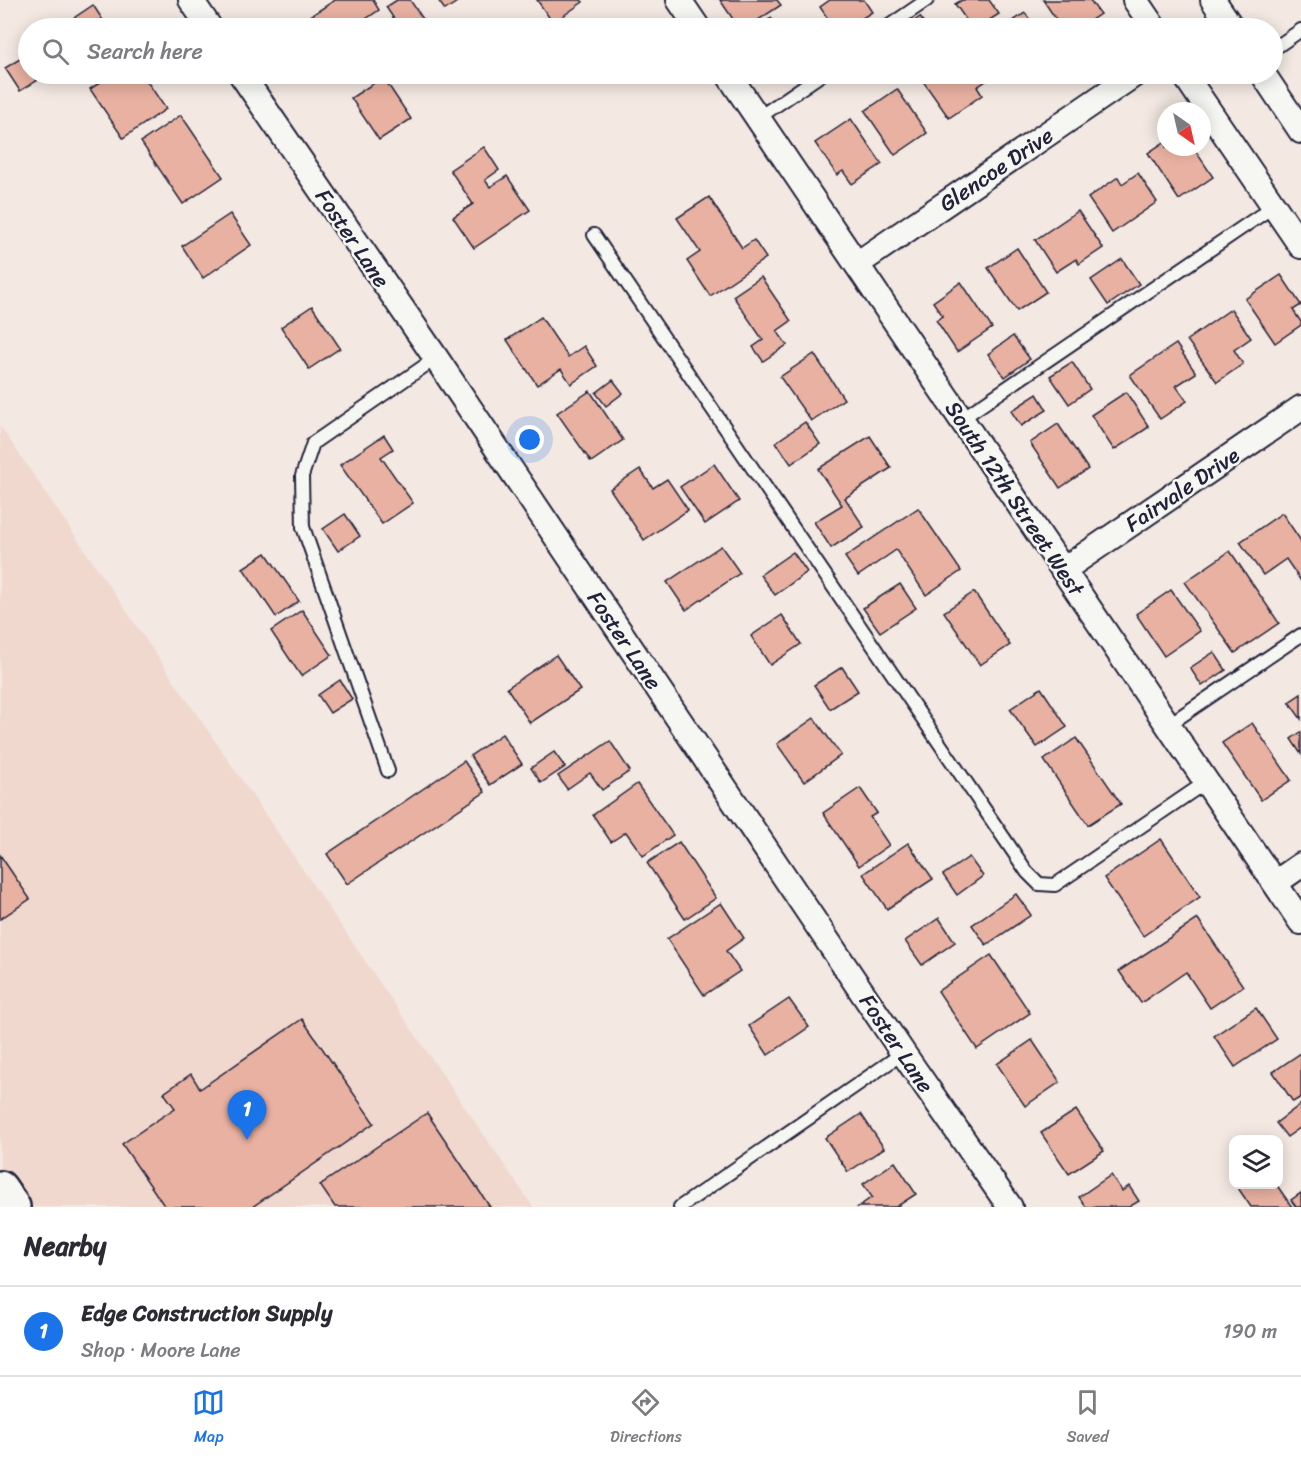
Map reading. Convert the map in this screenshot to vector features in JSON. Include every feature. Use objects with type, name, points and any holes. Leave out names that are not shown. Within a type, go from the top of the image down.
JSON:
[{"type":"street","points":[[191,0],[203,18]]},
{"type":"street","points":[[679,0],[691,18]]},
{"type":"street","points":[[1134,0],[1147,18]]},
{"type":"street","points":[[1213,0],[1225,18]]},
{"type":"street","name":"Foster Lane","points":[[248,84],[436,358],[903,1053],[1010,1207]]},
{"type":"street","name":"South 12th Street West","points":[[735,84],[1301,922]]},
{"type":"street","name":"Glencoe Drive","points":[[857,264],[1120,84]]},
{"type":"street","points":[[1191,84],[1301,246]]},
{"type":"street","points":[[1270,84],[1301,131]]},
{"type":"street","name":"Fairvale Drive","points":[[1063,570],[1301,408]]},
{"type":"street","points":[[1275,883],[1301,865]]},
{"type":"street","points":[[0,1188],[13,1207]]},
{"type":"lane","points":[[901,18],[927,0]]},
{"type":"lane","points":[[1283,42],[1301,30]]},
{"type":"lane","points":[[758,118],[807,84]]},
{"type":"lane","points":[[962,419],[1274,206]]},
{"type":"lane","points":[[594,235],[1021,863],[1039,884],[1055,885],[1206,782]]},
{"type":"lane","points":[[388,771],[303,527],[302,476],[314,442],[436,358]]},
{"type":"lane","points":[[1168,725],[1301,635]]},
{"type":"lane","points":[[680,1207],[903,1053]]},
{"type":"shaded area","points":[[0,426],[533,1207],[0,1207]]},
{"type":"building","points":[[335,0],[373,0],[379,10],[367,18],[309,17]]},
{"type":"building","points":[[397,0],[410,0],[422,18],[393,18],[386,7]]},
{"type":"building","points":[[438,0],[460,0],[445,10]]},
{"type":"building","points":[[537,0],[581,0],[583,2],[560,18],[550,18]]},
{"type":"building","points":[[720,0],[777,0],[781,5],[761,18],[732,18]]},
{"type":"building","points":[[830,0],[864,0],[872,12],[863,18],[827,18],[820,7]]},
{"type":"building","points":[[962,0],[989,0],[999,14],[993,18],[965,18],[955,4]]},
{"type":"building","points":[[1043,0],[1090,0],[1100,14],[1094,18],[1055,18]]},
{"type":"building","points":[[93,5],[101,18],[74,18]]},
{"type":"building","points":[[1025,13],[1029,18],[1017,18]]},
{"type":"building","points":[[18,60],[18,84],[31,84],[20,91],[5,68]]},
{"type":"building","points":[[98,84],[149,84],[166,109],[123,138],[90,89]]},
{"type":"building","points":[[372,84],[388,84],[411,119],[379,140],[351,98]]},
{"type":"building","points":[[925,84],[982,84],[977,87],[982,95],[949,118]]},
{"type":"building","points":[[897,89],[927,133],[895,155],[865,111]]},
{"type":"building","points":[[181,115],[223,177],[183,204],[141,142]]},
{"type":"building","points":[[851,119],[882,164],[852,184],[843,171],[837,175],[815,143]]},
{"type":"building","points":[[484,147],[499,170],[485,180],[490,187],[507,176],[530,210],[474,248],[453,217],[473,204],[450,170]]},
{"type":"building","points":[[1157,147],[1157,156],[1199,156],[1213,177],[1179,200],[1148,153]]},
{"type":"building","points":[[1138,173],[1157,202],[1112,233],[1088,198],[1118,177],[1122,184]]},
{"type":"building","points":[[709,197],[742,248],[754,240],[766,258],[710,296],[687,261],[700,252],[677,218]]},
{"type":"building","points":[[1078,211],[1103,248],[1079,264],[1076,259],[1056,272],[1035,240]]},
{"type":"building","points":[[230,214],[251,245],[203,278],[182,246]]},
{"type":"building","points":[[1017,248],[1046,292],[1017,311],[988,268]]},
{"type":"building","points":[[1122,259],[1139,284],[1108,305],[1091,280]]},
{"type":"building","points":[[1281,275],[1301,305],[1293,310],[1301,325],[1275,343],[1245,299]]},
{"type":"building","points":[[761,277],[791,321],[777,331],[787,345],[763,361],[753,347],[763,340],[733,296]]},
{"type":"building","points":[[961,282],[992,328],[957,352],[936,320],[943,316],[933,302]]},
{"type":"building","points":[[312,306],[340,348],[309,369],[281,327]]},
{"type":"building","points":[[1231,309],[1251,338],[1234,350],[1243,364],[1217,382],[1187,340]]},
{"type":"building","points":[[541,317],[568,357],[584,346],[597,366],[571,384],[561,369],[537,385],[507,340]]},
{"type":"building","points":[[1013,336],[1030,359],[1005,377],[988,354]]},
{"type":"building","points":[[1176,344],[1196,373],[1176,386],[1187,401],[1160,419],[1130,375]]},
{"type":"building","points":[[814,354],[844,399],[811,421],[780,377]]},
{"type":"building","points":[[1072,362],[1090,389],[1069,404],[1050,376]]},
{"type":"building","points":[[613,380],[623,393],[606,406],[596,393]]},
{"type":"building","points":[[590,391],[623,440],[591,462],[557,413]]},
{"type":"building","points":[[1126,392],[1149,427],[1114,450],[1091,415]]},
{"type":"building","points":[[1037,394],[1047,410],[1021,426],[1011,411]]},
{"type":"building","points":[[805,422],[820,444],[791,464],[776,442]]},
{"type":"building","points":[[1058,424],[1088,469],[1060,488],[1030,443]]},
{"type":"building","points":[[384,435],[393,449],[381,457],[413,503],[382,524],[340,465]]},
{"type":"building","points":[[870,436],[891,468],[845,498],[864,527],[831,548],[814,522],[842,505],[818,469]]},
{"type":"building","points":[[714,464],[739,501],[705,524],[680,487]]},
{"type":"building","points":[[640,469],[653,488],[667,479],[688,510],[644,540],[610,489]]},
{"type":"building","points":[[918,508],[961,571],[926,595],[896,550],[858,576],[845,557]]},
{"type":"building","points":[[1282,513],[1301,541],[1301,581],[1286,559],[1263,575],[1240,542]]},
{"type":"building","points":[[345,514],[360,536],[338,551],[323,529]]},
{"type":"building","points":[[721,546],[740,573],[686,610],[667,582]]},
{"type":"building","points":[[1230,551],[1279,623],[1235,653],[1185,582]]},
{"type":"building","points":[[793,552],[807,572],[775,595],[760,575]]},
{"type":"building","points":[[266,553],[299,601],[276,617],[243,568]]},
{"type":"building","points":[[900,584],[916,608],[880,632],[863,608]]},
{"type":"building","points":[[1171,590],[1200,631],[1164,656],[1136,614]]},
{"type":"building","points":[[974,592],[1010,645],[980,665],[944,612]]},
{"type":"building","points":[[302,610],[332,655],[301,676],[271,631]]},
{"type":"building","points":[[782,615],[801,644],[770,665],[751,636]]},
{"type":"building","points":[[1214,652],[1226,670],[1202,686],[1190,668]]},
{"type":"building","points":[[556,655],[580,690],[530,723],[507,688]]},
{"type":"building","points":[[842,667],[858,691],[830,709],[814,685]]},
{"type":"building","points":[[340,680],[352,699],[330,713],[318,695]]},
{"type":"building","points":[[1041,688],[1067,727],[1037,747],[1010,709]]},
{"type":"building","points":[[1301,694],[1301,719],[1289,702]]},
{"type":"building","points":[[814,718],[841,755],[804,782],[777,744]]},
{"type":"building","points":[[1252,723],[1291,780],[1261,800],[1222,743]]},
{"type":"building","points":[[1301,732],[1301,754],[1291,739]]},
{"type":"building","points":[[502,734],[522,764],[490,785],[470,756]]},
{"type":"building","points":[[1076,738],[1121,804],[1088,825],[1044,760]]},
{"type":"building","points":[[610,741],[630,771],[602,790],[590,773],[567,789],[558,776]]},
{"type":"building","points":[[554,752],[565,767],[541,783],[531,768]]},
{"type":"building","points":[[464,761],[485,792],[347,884],[327,854]]},
{"type":"building","points":[[637,784],[673,835],[643,856],[626,832],[611,842],[593,815]]},
{"type":"building","points":[[860,788],[877,813],[870,817],[889,845],[859,866],[823,813]]},
{"type":"building","points":[[1161,839],[1200,897],[1143,936],[1104,878]]},
{"type":"building","points":[[679,842],[716,898],[685,919],[647,863]]},
{"type":"building","points":[[908,843],[933,879],[887,909],[863,874]]},
{"type":"building","points":[[0,855],[30,899],[0,919]]},
{"type":"building","points":[[969,857],[983,876],[957,895],[943,875]]},
{"type":"building","points":[[1016,894],[1031,915],[986,945],[972,925]]},
{"type":"building","points":[[721,903],[744,938],[726,951],[740,971],[704,995],[667,939]]},
{"type":"building","points":[[939,918],[955,942],[922,965],[905,941]]},
{"type":"building","points":[[1198,919],[1243,986],[1210,1008],[1186,972],[1141,1003],[1119,971]]},
{"type":"building","points":[[991,955],[1030,1013],[977,1049],[938,991]]},
{"type":"building","points":[[789,999],[809,1027],[768,1055],[749,1026]]},
{"type":"building","points":[[1256,1008],[1277,1039],[1235,1067],[1214,1036]]},
{"type":"building","points":[[302,1019],[374,1123],[252,1207],[165,1207],[122,1144],[175,1108],[164,1093],[191,1074],[200,1089]]},
{"type":"building","points":[[1032,1040],[1060,1082],[1025,1106],[997,1064]]},
{"type":"building","points":[[1301,1053],[1301,1097],[1293,1102],[1273,1072]]},
{"type":"building","points":[[1301,1104],[1301,1127],[1287,1137],[1276,1123]]},
{"type":"building","points":[[1076,1110],[1104,1151],[1069,1174],[1041,1133]]},
{"type":"building","points":[[427,1113],[490,1207],[335,1207],[320,1185]]},
{"type":"building","points":[[861,1114],[884,1148],[848,1172],[825,1138]]},
{"type":"building","points":[[895,1162],[916,1194],[896,1207],[858,1207],[872,1197],[863,1184]]},
{"type":"building","points":[[1111,1175],[1122,1191],[1129,1186],[1139,1201],[1129,1207],[1086,1207],[1079,1197]]},
{"type":"building","points":[[1239,1189],[1279,1189],[1292,1207],[1251,1207]]},
{"type":"building","points":[[1301,1193],[1301,1207],[1296,1207],[1291,1200]]},
{"type":"place","name":"Edge Construction Supply","points":[[247,1140]]}]
